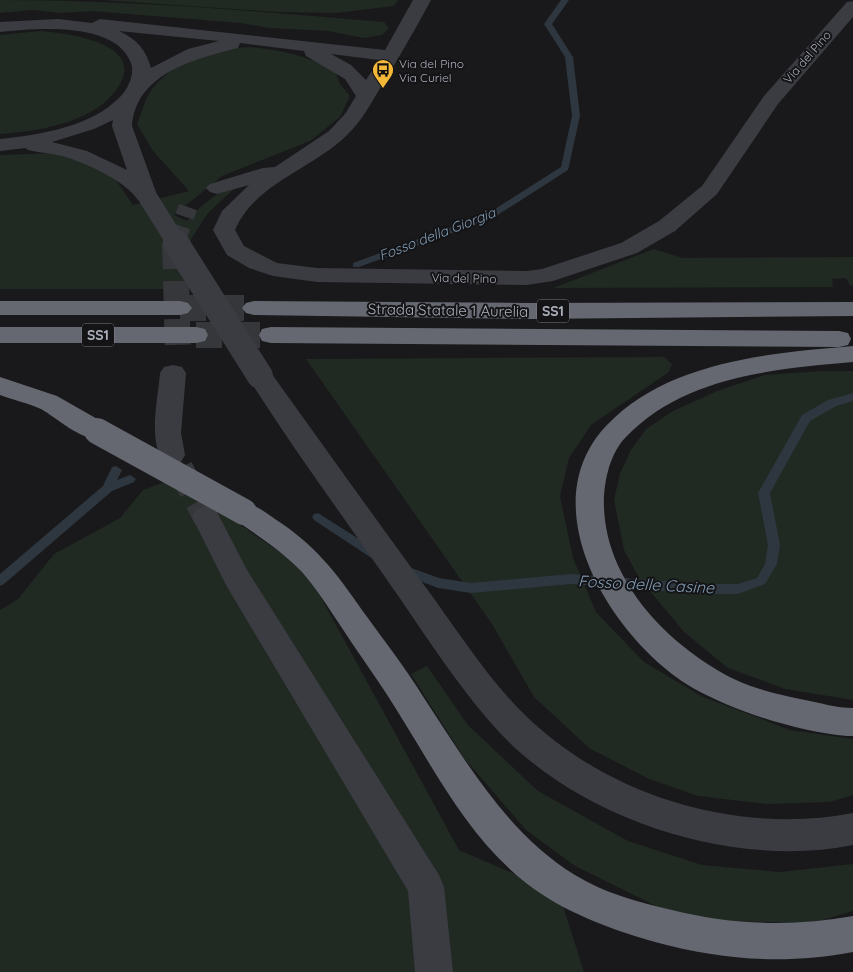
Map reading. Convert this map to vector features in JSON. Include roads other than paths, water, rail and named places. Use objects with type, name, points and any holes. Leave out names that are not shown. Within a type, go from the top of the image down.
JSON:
[{"type":"highway","points":[[0,301],[40,308]]},
{"type":"highway","name":"SS1","points":[[0,308],[180,308]]},
{"type":"highway","name":"Strada Statale 1 Aurelia","points":[[254,308],[529,311],[853,310]]},
{"type":"highway","name":"SS1","points":[[0,334],[196,335]]},
{"type":"highway","name":"Strada Statale 1 Aurelia","points":[[271,335],[853,339]]},
{"type":"highway","points":[[853,354],[784,360],[753,365],[720,373],[661,398],[637,413],[615,431],[601,457],[591,486],[592,536],[608,577],[632,614],[651,638],[682,665],[712,683],[741,697],[786,710],[853,722]]},
{"type":"highway","points":[[0,386],[48,402],[244,512],[287,541],[318,571],[398,684],[467,792],[490,823],[511,846],[562,887],[607,908],[649,923],[701,937],[789,942],[831,939],[853,934]]},
{"type":"street","name":"Via del Pino","points":[[422,0],[392,56],[355,115],[335,136],[240,203],[225,223],[224,230],[235,250],[257,263],[280,270],[317,275],[512,279],[545,276],[629,248],[667,226],[703,197],[718,180],[771,100],[853,6]]},
{"type":"street","points":[[0,27],[45,22],[108,24],[392,56]]},
{"type":"street","points":[[74,24],[100,30],[114,36],[136,51],[142,66],[122,126],[145,193],[260,376],[357,516],[502,713],[548,755],[580,778],[615,798],[656,813],[738,832],[812,834],[853,829]]},
{"type":"street","points":[[7,144],[50,138],[78,129],[111,113],[135,89],[190,54],[208,48],[278,42],[308,49],[333,62],[359,80],[366,96]]},
{"type":"street","points":[[7,144],[54,148],[83,155],[107,166],[145,193]]},
{"type":"street","points":[[217,188],[293,165]]},
{"type":"street","points":[[172,455],[168,433],[173,373]]},
{"type":"street","points":[[206,517],[236,577],[426,887],[434,972]]},
{"type":"waterway","name":"Fosso della Giorgia","points":[[356,265],[490,216],[565,168],[576,116],[569,57],[548,24],[565,0]]},
{"type":"waterway","name":"Fosso delle Casine","points":[[403,570],[438,583],[471,588],[571,579],[703,589],[738,589],[761,581],[771,564],[774,545],[764,493],[806,418],[832,403],[853,397]]},
{"type":"waterway","name":"Fosso della Giorgia","points":[[108,488],[116,470]]},
{"type":"waterway","name":"Fosso delle Casine","points":[[108,488],[130,479]]},
{"type":"waterway","points":[[0,581],[108,488]]},
{"type":"waterway","name":"Fosso delle Casine","points":[[318,517],[380,558]]},
{"type":"tunnel","points":[[175,244],[188,207]]},
{"type":"tunnel","points":[[175,244],[178,356]]},
{"type":"tunnel","points":[[180,308],[254,308]]},
{"type":"tunnel","points":[[196,335],[271,335]]},
{"type":"tunnel","points":[[180,468],[206,517]]},
{"type":"place","name":"Via del Pino Via Curiel","points":[[383,89]]}]
